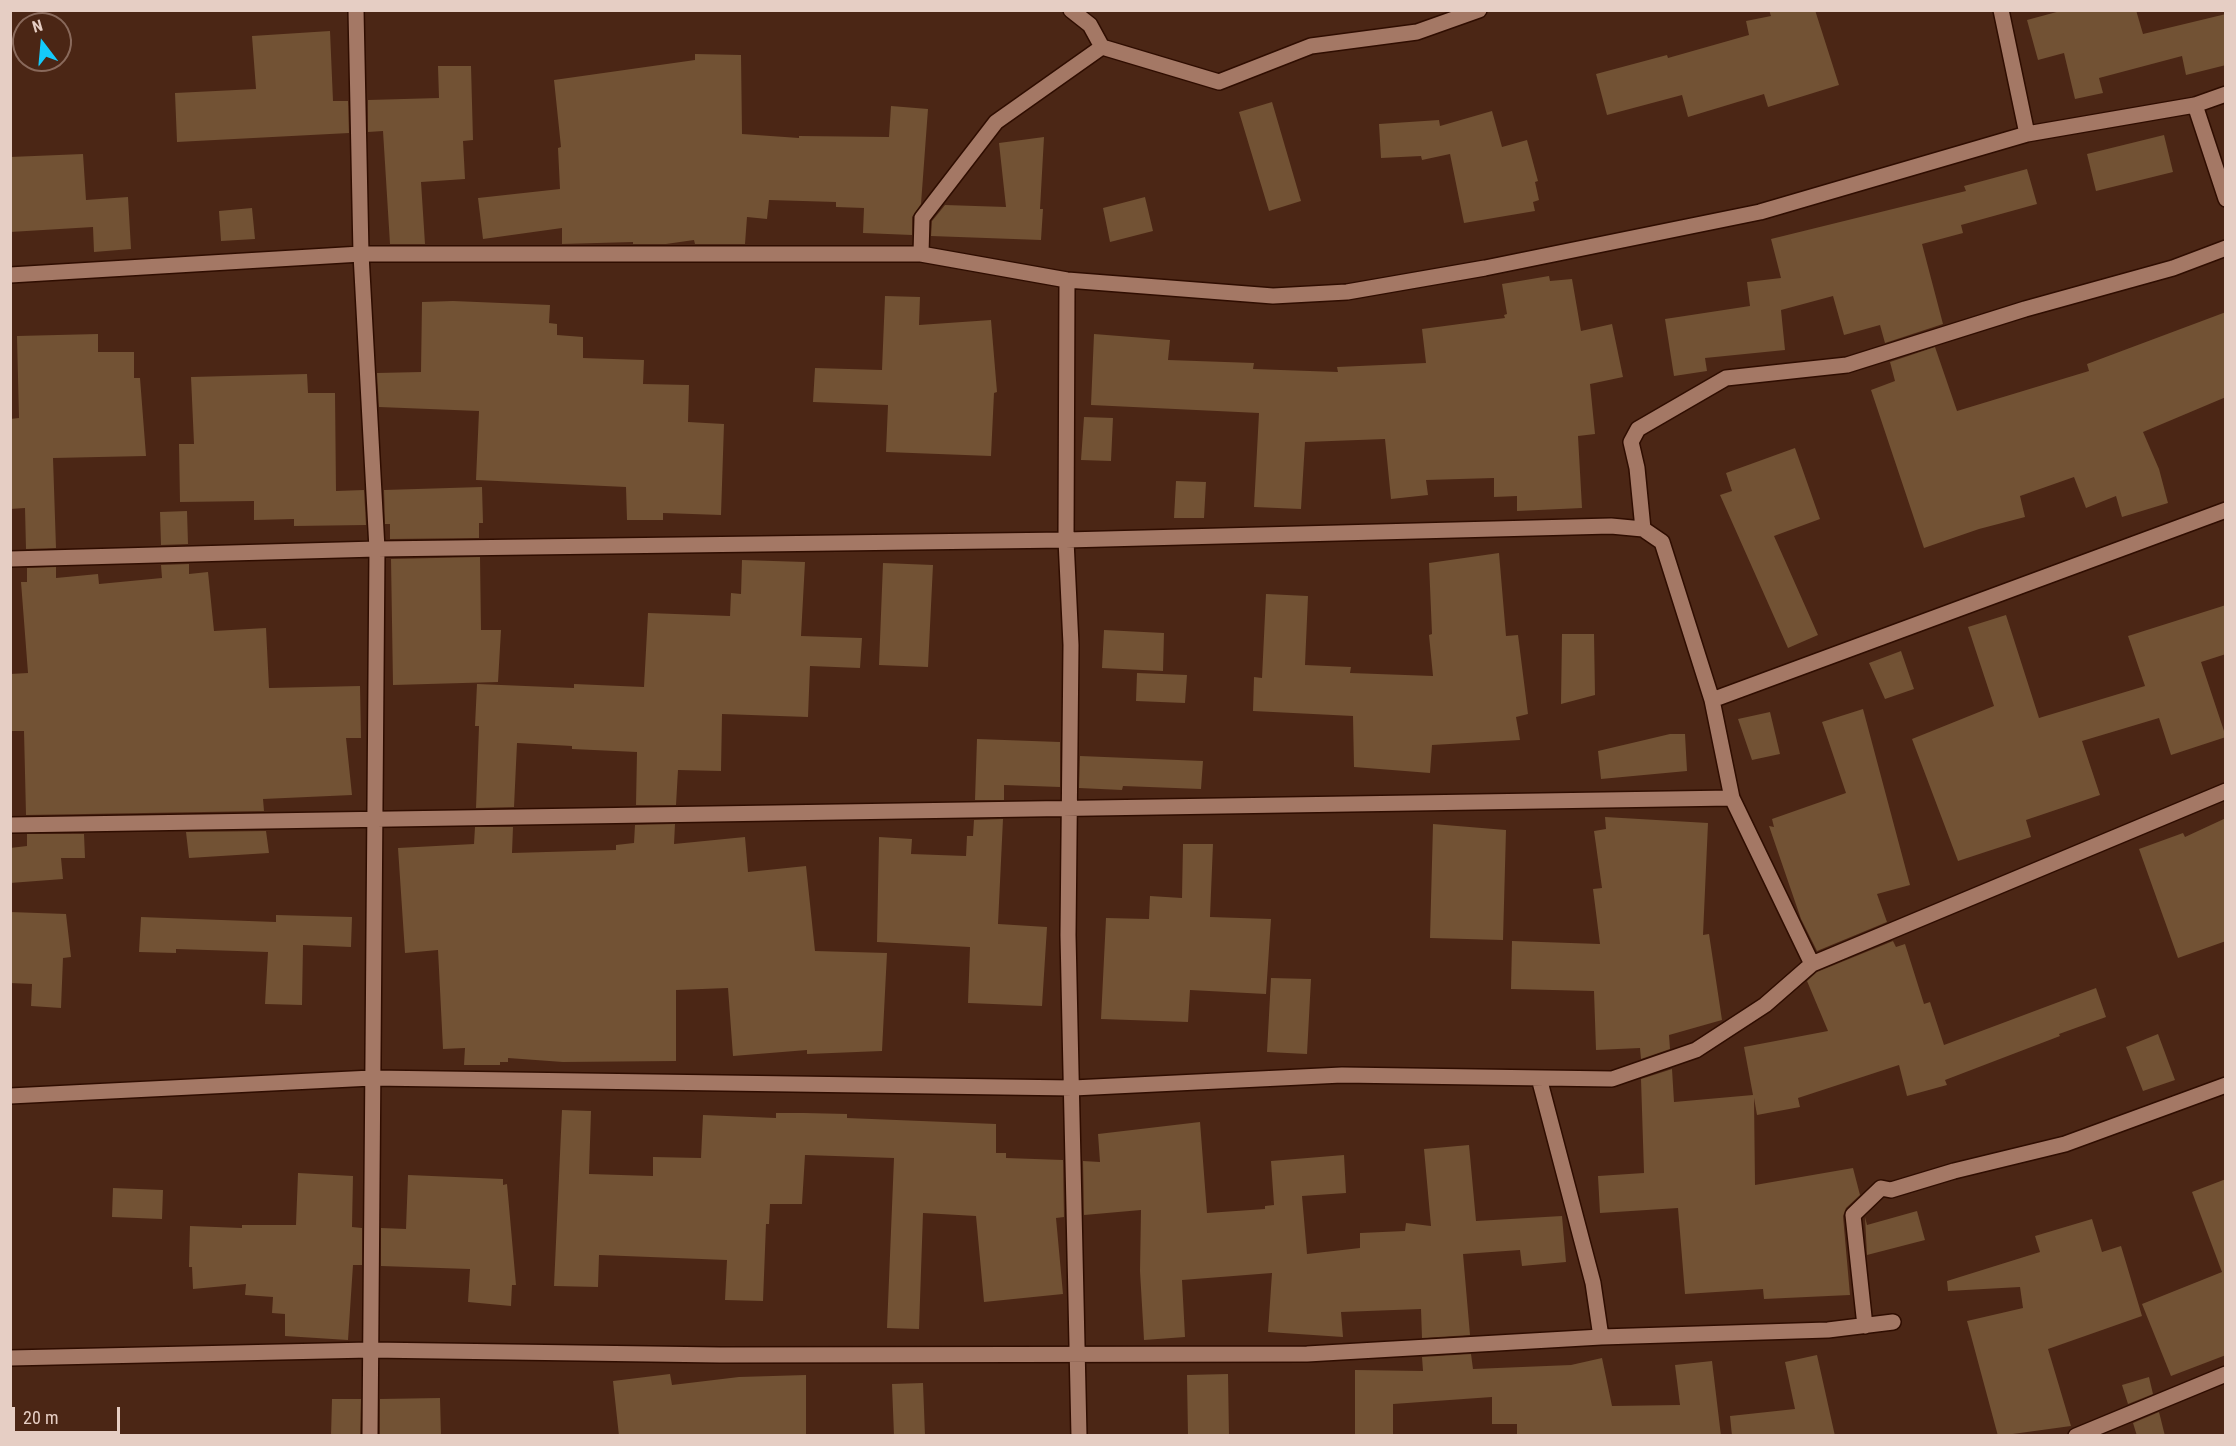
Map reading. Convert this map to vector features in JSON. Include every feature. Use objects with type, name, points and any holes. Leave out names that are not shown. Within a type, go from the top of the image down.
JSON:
[{"type":"street","points":[[356,10],[361,254],[377,549],[370,1436]]},
{"type":"street","points":[[1071,10],[1090,25],[1102,46],[1219,82],[1311,46],[1417,32],[1479,10]]},
{"type":"street","points":[[2001,10],[2027,134]]},
{"type":"street","points":[[921,254],[922,218],[996,122],[1102,46]]},
{"type":"street","points":[[10,275],[361,254],[921,254],[1067,280],[1273,296],[1347,292],[1485,268],[1760,212],[2027,134],[2194,105],[2226,94]]},
{"type":"street","points":[[2194,105],[2226,199]]},
{"type":"street","points":[[1642,529],[1637,468],[1631,442],[1638,429],[1726,378],[1847,365],[2025,309],[2173,268],[2226,248]]},
{"type":"street","points":[[1067,280],[1066,540],[1071,645],[1068,935],[1079,1436]]},
{"type":"street","points":[[1712,700],[2226,510]]},
{"type":"street","points":[[10,559],[377,549],[1066,540],[1611,526],[1642,529],[1662,542],[1712,700],[1732,798],[1812,964]]},
{"type":"street","points":[[10,1096],[372,1078],[1073,1088],[1342,1075],[1612,1078],[1696,1050],[1765,1005],[1812,964],[2226,791]]},
{"type":"street","points":[[10,825],[1732,798]]},
{"type":"street","points":[[1539,1078],[1593,1283],[1601,1337]]},
{"type":"street","points":[[1865,1326],[1852,1215],[1881,1188],[1891,1190],[1954,1171],[2066,1144],[2226,1085]]},
{"type":"street","points":[[10,1358],[370,1350],[732,1356],[1307,1354],[1601,1337],[1828,1330],[1893,1322]]},
{"type":"street","points":[[2076,1436],[2226,1374]]},
{"type":"building","points":[[1769,10],[1815,10],[1839,85],[1768,107],[1764,94],[1688,117],[1682,95],[1607,115],[1596,74],[1667,55],[1668,58],[1749,35],[1746,21],[1771,16]]},
{"type":"building","points":[[2064,10],[2136,10],[2143,34],[2226,14],[2226,65],[2186,75],[2182,56],[2099,78],[2103,93],[2075,99],[2064,53],[2038,60],[2027,20]]},
{"type":"building","points":[[330,31],[333,101],[348,101],[349,133],[177,142],[175,93],[256,89],[252,36]]},
{"type":"building","points":[[695,54],[741,55],[742,134],[799,138],[799,136],[889,137],[891,106],[928,109],[921,204],[912,217],[912,235],[863,233],[864,208],[836,207],[836,202],[769,200],[767,219],[747,217],[745,244],[695,244],[694,240],[666,244],[633,244],[633,242],[562,244],[562,228],[483,239],[478,198],[560,189],[558,148],[561,147],[554,80],[695,60]]},
{"type":"building","points":[[438,66],[471,66],[473,140],[463,141],[465,179],[421,182],[425,244],[390,244],[383,131],[368,132],[368,100],[439,98]]},
{"type":"building","points":[[1272,102],[1301,201],[1269,211],[1239,112]]},
{"type":"building","points":[[1492,111],[1502,147],[1527,140],[1538,181],[1535,182],[1539,200],[1533,202],[1535,211],[1464,223],[1450,154],[1422,160],[1421,156],[1381,158],[1379,124],[1439,120],[1440,126]]},
{"type":"building","points":[[2164,135],[2173,172],[2096,191],[2087,154]]},
{"type":"building","points":[[1044,137],[1040,209],[1043,209],[1041,240],[931,236],[932,221],[945,205],[1006,207],[999,143]]},
{"type":"building","points":[[83,154],[86,200],[128,197],[131,249],[94,252],[93,227],[10,232],[10,157]]},
{"type":"building","points":[[2027,169],[2037,204],[1961,225],[1963,233],[1922,244],[1943,324],[1885,343],[1880,325],[1844,335],[1833,296],[1781,310],[1785,350],[1705,358],[1707,371],[1674,376],[1665,319],[1750,306],[1747,282],[1781,278],[1771,239],[1966,191],[1964,186]]},
{"type":"building","points":[[1145,197],[1153,231],[1110,242],[1103,208]]},
{"type":"building","points":[[252,208],[255,239],[221,241],[219,211]]},
{"type":"building","points":[[1549,276],[1550,281],[1572,279],[1581,331],[1612,324],[1623,377],[1590,384],[1595,434],[1578,436],[1582,508],[1517,511],[1517,496],[1494,497],[1494,478],[1426,480],[1428,495],[1391,499],[1385,439],[1305,442],[1301,509],[1254,507],[1259,413],[1091,405],[1094,334],[1170,340],[1168,360],[1254,363],[1253,369],[1338,372],[1337,367],[1426,363],[1422,329],[1505,318],[1504,315],[1507,314],[1502,284]]},
{"type":"building","points":[[885,296],[920,297],[919,325],[991,320],[997,392],[994,393],[991,456],[886,452],[888,405],[813,402],[815,368],[882,370]]},
{"type":"building","points":[[422,302],[550,305],[549,323],[557,324],[557,335],[583,337],[583,358],[644,360],[643,384],[689,385],[688,422],[724,424],[721,515],[663,513],[663,520],[627,520],[626,487],[476,480],[479,411],[379,407],[377,373],[421,372]]},
{"type":"building","points":[[2226,312],[2226,397],[2143,432],[2159,469],[2168,503],[2122,517],[2116,496],[2086,508],[2074,477],[2020,496],[2025,517],[1979,529],[1924,548],[1871,390],[1895,381],[1890,362],[1935,347],[1957,411],[2089,371],[2087,364]]},
{"type":"building","points":[[98,334],[98,352],[134,352],[134,378],[140,378],[146,456],[53,458],[56,548],[26,549],[25,508],[10,509],[10,419],[19,418],[17,336]]},
{"type":"building","points":[[307,374],[308,393],[335,393],[336,491],[364,490],[366,525],[294,526],[294,519],[254,520],[254,501],[180,502],[179,444],[194,444],[191,377]]},
{"type":"building","points":[[1084,417],[1113,418],[1111,461],[1081,460]]},
{"type":"building","points":[[1795,448],[1820,519],[1774,536],[1818,635],[1788,648],[1720,495],[1732,491],[1726,473]]},
{"type":"building","points":[[1176,481],[1206,482],[1204,518],[1174,518]]},
{"type":"building","points":[[482,487],[483,523],[479,523],[479,538],[390,539],[390,524],[385,524],[384,490]]},
{"type":"building","points":[[187,511],[188,544],[161,545],[160,512]]},
{"type":"building","points":[[1499,553],[1506,636],[1518,635],[1528,714],[1516,717],[1520,740],[1432,745],[1430,773],[1354,767],[1353,716],[1253,711],[1254,677],[1262,678],[1266,594],[1308,596],[1305,665],[1351,667],[1350,673],[1433,676],[1429,635],[1432,634],[1429,563]]},
{"type":"building","points":[[480,557],[481,630],[501,630],[498,682],[393,685],[391,559]]},
{"type":"building","points":[[742,560],[805,562],[801,636],[862,638],[860,668],[810,666],[808,717],[722,714],[721,771],[678,770],[676,805],[636,805],[637,752],[572,749],[572,746],[517,743],[514,807],[476,808],[479,726],[475,726],[477,684],[574,688],[574,684],[644,687],[648,613],[730,616],[731,593],[741,594]]},
{"type":"building","points":[[883,563],[933,565],[928,667],[879,665]]},
{"type":"building","points":[[189,564],[189,574],[208,572],[214,631],[266,628],[269,688],[360,686],[361,738],[346,738],[352,795],[263,799],[264,811],[26,815],[24,731],[10,731],[10,674],[28,673],[21,582],[27,582],[27,568],[56,567],[56,578],[98,574],[99,584],[162,578],[161,565]]},
{"type":"building","points":[[2226,605],[2226,654],[2201,662],[2226,737],[2171,755],[2159,718],[2082,741],[2100,795],[2026,820],[2031,837],[1958,861],[1912,739],[1994,706],[1968,627],[2006,615],[2039,718],[2145,686],[2128,636]]},
{"type":"building","points":[[1104,630],[1164,633],[1163,671],[1102,668]]},
{"type":"building","points":[[1562,634],[1594,634],[1595,695],[1561,704]]},
{"type":"building","points":[[1901,651],[1914,689],[1885,699],[1869,663]]},
{"type":"building","points":[[1137,673],[1187,675],[1185,703],[1136,701]]},
{"type":"building","points":[[1863,709],[1910,885],[1877,894],[1887,922],[1817,951],[1801,919],[1769,826],[1774,827],[1772,819],[1846,793],[1822,722]]},
{"type":"building","points":[[1770,712],[1780,754],[1752,760],[1738,719]]},
{"type":"building","points":[[1670,734],[1685,734],[1687,771],[1601,779],[1598,751]]},
{"type":"building","points":[[977,739],[1060,742],[1060,787],[1004,785],[1004,800],[975,800]]},
{"type":"building","points":[[1080,756],[1203,761],[1201,789],[1123,786],[1122,790],[1079,788]]},
{"type":"building","points":[[1605,817],[1708,823],[1703,935],[1709,934],[1722,1020],[1669,1035],[1670,1049],[1641,1059],[1640,1048],[1596,1050],[1594,991],[1511,989],[1512,941],[1600,944],[1593,889],[1602,888],[1594,831],[1606,829]]},
{"type":"building","points":[[2226,818],[2226,941],[2178,958],[2139,849],[2183,833],[2185,837]]},
{"type":"building","points":[[1003,819],[998,924],[1047,927],[1042,1006],[968,1003],[970,947],[877,942],[879,837],[912,839],[911,854],[966,856],[967,836],[973,836],[974,820]]},
{"type":"building","points":[[675,824],[674,844],[745,837],[748,872],[806,866],[815,951],[887,953],[882,1051],[807,1054],[807,1050],[733,1056],[728,988],[676,990],[676,1061],[563,1062],[508,1058],[508,1062],[500,1062],[500,1065],[464,1065],[465,1048],[443,1049],[438,950],[405,953],[398,848],[474,844],[475,827],[513,827],[512,853],[616,850],[616,845],[634,843],[635,825]]},
{"type":"building","points":[[1433,824],[1506,830],[1503,940],[1430,938]]},
{"type":"building","points":[[266,831],[269,853],[189,858],[186,832]]},
{"type":"building","points":[[27,834],[84,834],[85,858],[61,858],[63,879],[10,883],[10,848],[27,846]]},
{"type":"building","points":[[1183,844],[1213,844],[1210,917],[1271,919],[1266,994],[1190,990],[1188,1022],[1101,1019],[1106,918],[1149,919],[1150,896],[1182,898]]},
{"type":"building","points":[[10,912],[66,914],[71,957],[63,958],[61,1008],[31,1006],[32,984],[10,983]]},
{"type":"building","points":[[276,915],[352,917],[351,947],[303,945],[302,1005],[265,1004],[268,952],[176,949],[176,953],[139,952],[141,917],[276,922]]},
{"type":"building","points":[[1893,941],[1896,947],[1905,944],[1924,1004],[1930,1002],[1944,1045],[2096,988],[2106,1017],[1945,1080],[1947,1085],[1907,1096],[1899,1065],[1798,1098],[1800,1107],[1757,1115],[1754,1098],[1755,1185],[1853,1168],[1860,1195],[1846,1208],[1843,1216],[1850,1295],[1764,1299],[1763,1289],[1685,1294],[1678,1208],[1600,1213],[1598,1176],[1644,1173],[1641,1079],[1672,1069],[1674,1102],[1753,1095],[1744,1047],[1828,1031],[1807,981],[1817,972]]},
{"type":"building","points":[[1271,978],[1311,979],[1307,1054],[1267,1052]]},
{"type":"building","points":[[2158,1034],[2175,1080],[2143,1091],[2126,1047]]},
{"type":"building","points":[[562,1110],[591,1111],[589,1174],[653,1176],[653,1157],[701,1158],[703,1115],[776,1118],[776,1113],[847,1114],[847,1118],[996,1124],[996,1153],[1006,1153],[1006,1158],[1063,1160],[1064,1217],[1056,1218],[1063,1294],[984,1302],[976,1216],[923,1213],[919,1329],[887,1328],[894,1158],[805,1155],[802,1204],[770,1204],[769,1224],[766,1224],[763,1301],[725,1300],[727,1260],[599,1255],[598,1287],[554,1286]]},
{"type":"building","points":[[1200,1122],[1207,1213],[1265,1209],[1265,1206],[1274,1205],[1271,1161],[1344,1155],[1346,1193],[1302,1196],[1307,1254],[1360,1248],[1360,1233],[1405,1231],[1406,1223],[1431,1226],[1424,1149],[1469,1145],[1476,1221],[1562,1216],[1566,1262],[1522,1266],[1520,1250],[1463,1254],[1470,1335],[1422,1338],[1421,1309],[1341,1312],[1343,1337],[1268,1332],[1272,1273],[1182,1280],[1185,1337],[1144,1340],[1140,1271],[1141,1210],[1084,1215],[1083,1161],[1100,1162],[1098,1134]]},
{"type":"building","points":[[298,1173],[353,1176],[352,1227],[362,1228],[362,1265],[353,1265],[348,1340],[285,1336],[285,1314],[272,1313],[273,1297],[245,1295],[246,1284],[193,1289],[192,1267],[189,1267],[190,1226],[242,1228],[242,1225],[296,1225]]},
{"type":"building","points":[[408,1175],[503,1179],[503,1185],[507,1184],[516,1285],[512,1285],[511,1306],[468,1302],[470,1269],[381,1266],[381,1228],[406,1229]]},
{"type":"building","points":[[2226,1179],[2226,1355],[2171,1376],[2142,1304],[2222,1272],[2192,1192]]},
{"type":"building","points":[[113,1188],[163,1190],[162,1219],[112,1217]]},
{"type":"building","points":[[1917,1211],[1925,1240],[1867,1255],[1865,1217],[1867,1225]]},
{"type":"building","points":[[2092,1219],[2102,1252],[2121,1246],[2142,1316],[2048,1349],[2071,1426],[1998,1436],[1967,1321],[2023,1308],[2020,1287],[1948,1291],[1947,1281],[2040,1252],[2035,1236]]},
{"type":"building","points":[[1471,1354],[1473,1369],[1571,1365],[1602,1358],[1612,1406],[1680,1405],[1675,1365],[1712,1361],[1721,1436],[1517,1436],[1517,1424],[1492,1424],[1492,1397],[1393,1404],[1393,1436],[1355,1436],[1355,1370],[1423,1371],[1422,1357]]},
{"type":"building","points":[[1817,1355],[1835,1436],[1732,1436],[1730,1416],[1795,1409],[1785,1362]]},
{"type":"building","points":[[670,1374],[672,1385],[739,1377],[806,1375],[806,1436],[619,1436],[613,1381]]},
{"type":"building","points":[[1228,1374],[1229,1436],[1188,1436],[1187,1375]]},
{"type":"building","points":[[2149,1377],[2153,1394],[2128,1404],[2122,1385]]},
{"type":"building","points":[[923,1383],[925,1436],[894,1436],[892,1384]]},
{"type":"building","points":[[440,1398],[441,1436],[380,1436],[380,1399]]},
{"type":"building","points":[[332,1399],[361,1399],[360,1436],[331,1436]]},
{"type":"building","points":[[2159,1412],[2165,1436],[2137,1436],[2133,1423]]}]
